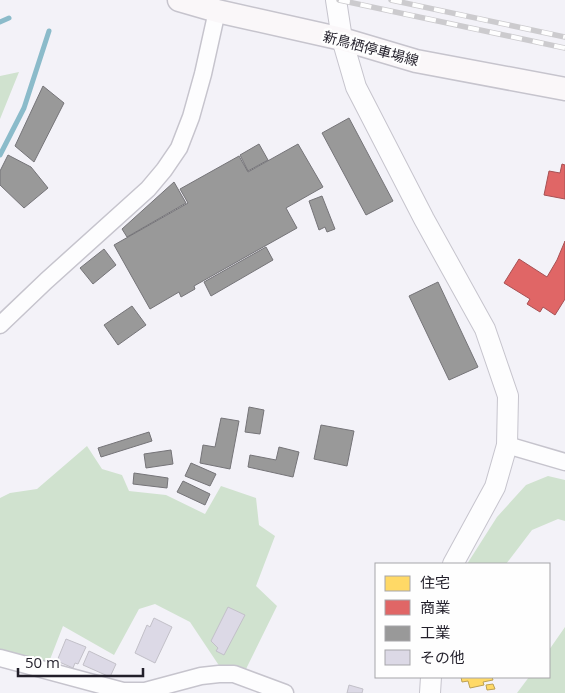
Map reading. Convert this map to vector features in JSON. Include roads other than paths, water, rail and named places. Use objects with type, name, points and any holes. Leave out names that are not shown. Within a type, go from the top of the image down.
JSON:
[{"type":"main road","name":"新鳥栖停車場線","points":[[179,0],[218,11],[342,39],[416,61],[565,89]]},
{"type":"street","points":[[336,0],[342,39],[356,87],[424,219],[485,329],[508,396],[507,445],[495,487],[454,563]]},
{"type":"street","points":[[0,325],[148,189],[164,170],[178,148],[191,117],[218,11]]},
{"type":"street","points":[[507,445],[565,462]]},
{"type":"street","points":[[0,658],[124,691],[144,691],[202,676],[234,674],[285,693]]},
{"type":"street","points":[[430,693],[431,678]]},
{"type":"waterway","points":[[0,22],[9,18]]},
{"type":"waterway","points":[[0,155],[24,108],[49,31]]},
{"type":"railway","points":[[339,0],[565,48]]},
{"type":"railway","points":[[391,0],[565,37]]}]
